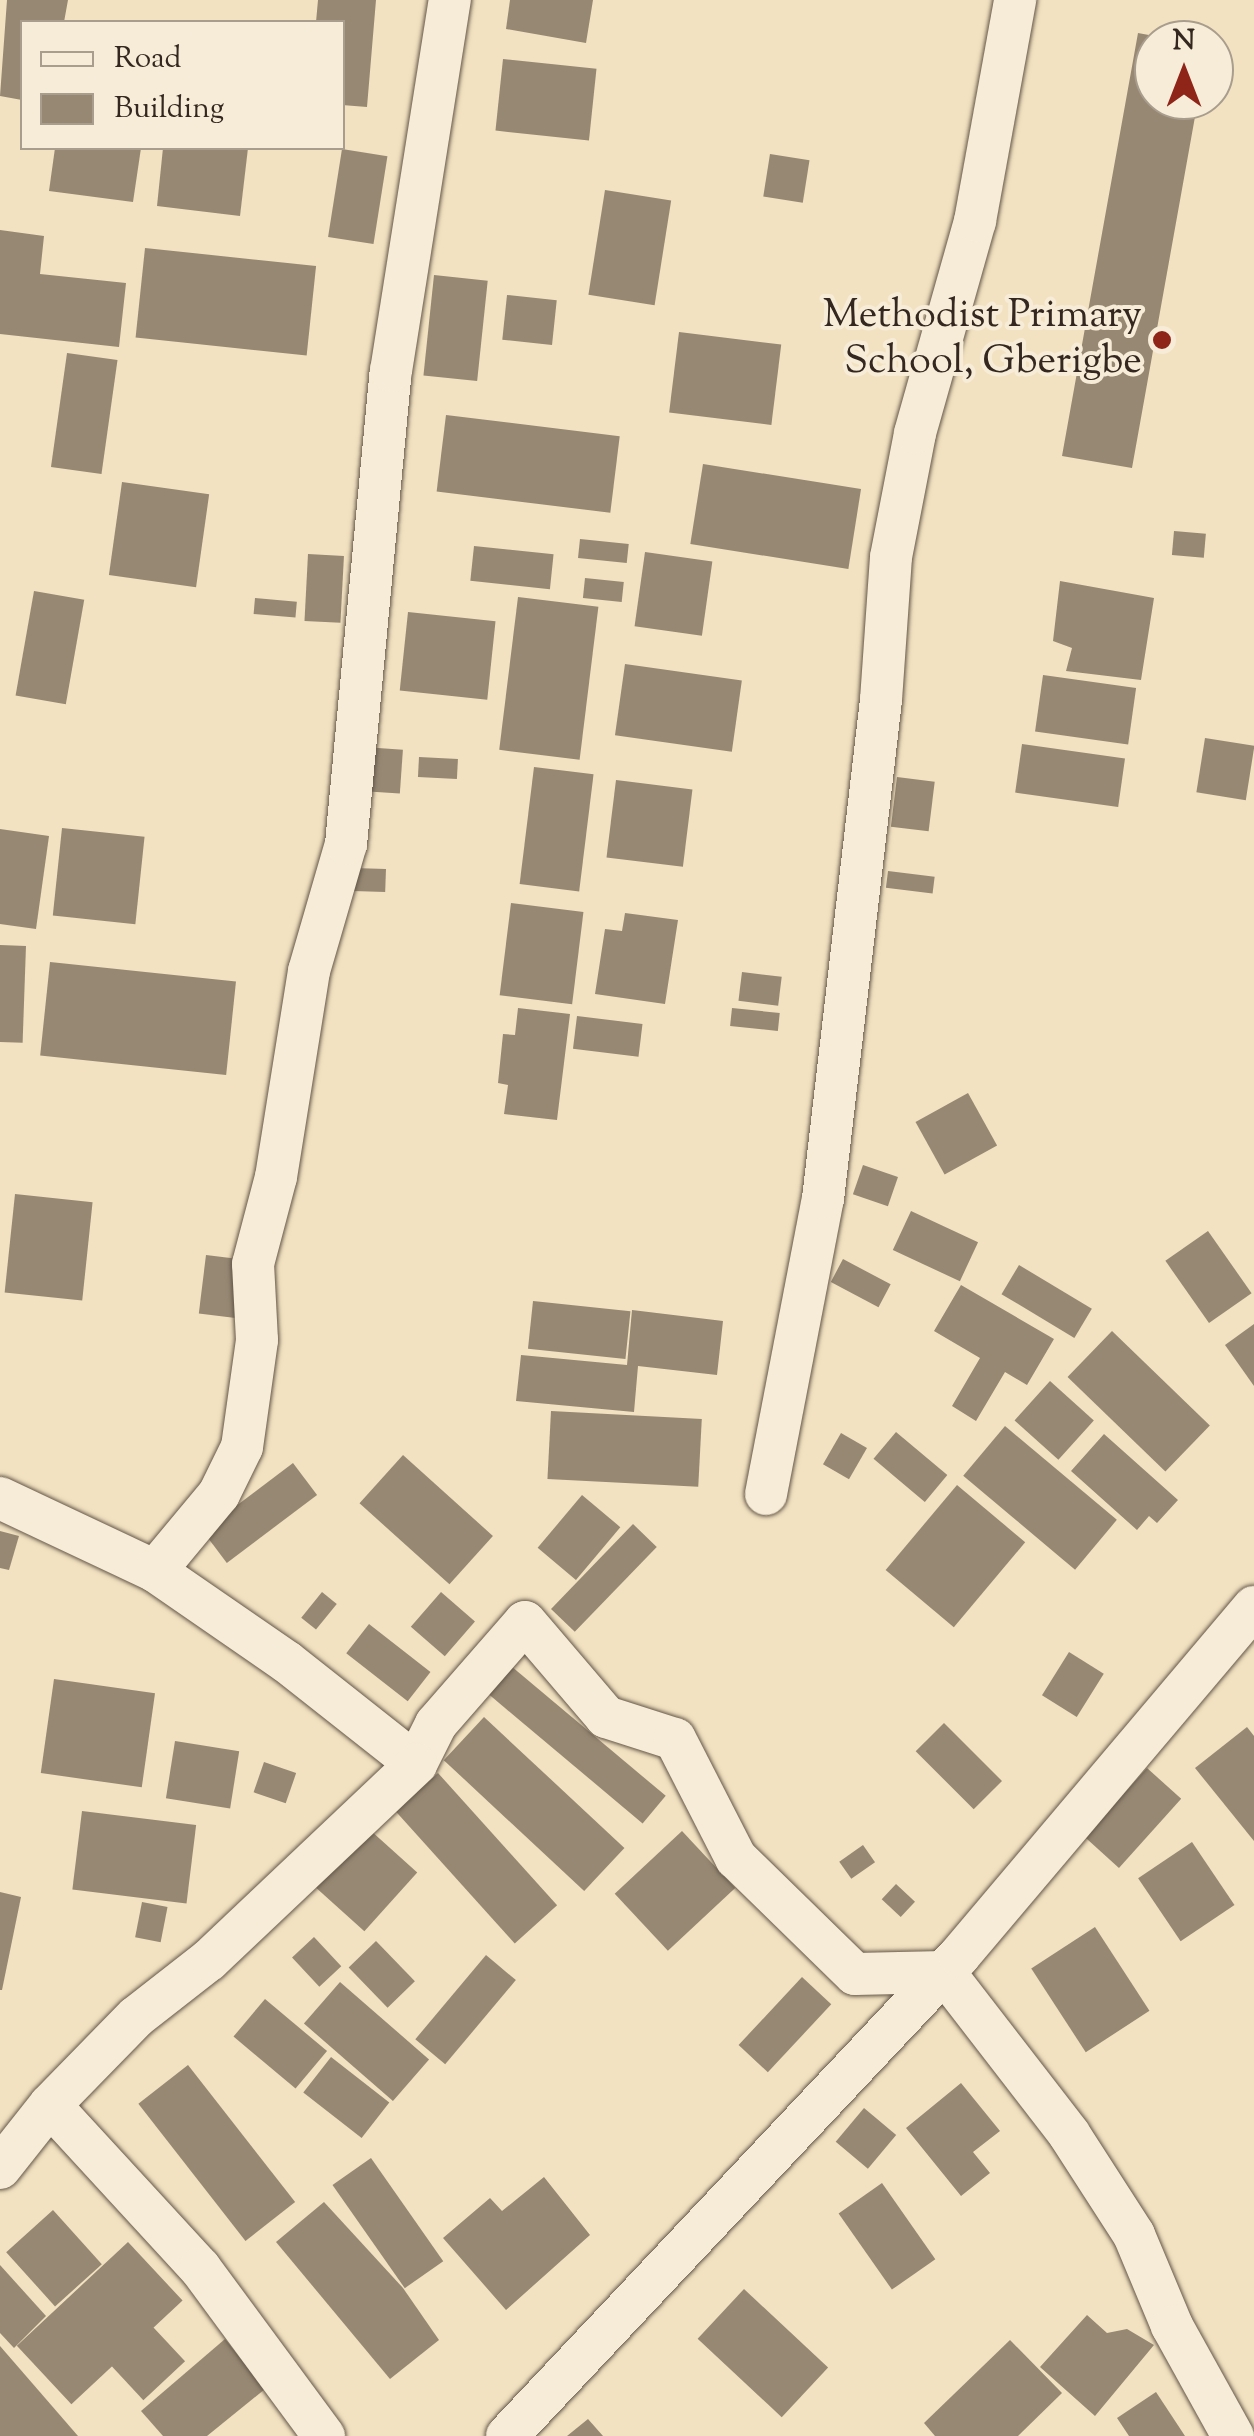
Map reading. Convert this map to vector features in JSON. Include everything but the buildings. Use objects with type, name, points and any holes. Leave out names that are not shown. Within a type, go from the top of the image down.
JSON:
[{"type":"street","points":[[155,1571],[219,1494],[242,1447],[257,1340],[253,1264],[276,1177],[309,971],[346,844],[391,371],[450,0]]},
{"type":"street","points":[[766,1494],[823,1200],[880,700],[890,557],[915,433],[975,221],[1015,0]]},
{"type":"street","points":[[0,1498],[155,1571],[287,1662],[416,1764]]},
{"type":"street","points":[[508,2436],[944,1972],[1254,1607]]},
{"type":"street","points":[[0,2168],[50,2105],[136,2017],[209,1960],[416,1764],[436,1724],[526,1622],[606,1717],[675,1738],[736,1858],[855,1974],[944,1972]]},
{"type":"street","points":[[944,1972],[1069,2134],[1134,2236],[1172,2326],[1233,2436]]},
{"type":"street","points":[[50,2105],[200,2268],[324,2436]]},
{"type":"place","name":"Methodist Primary School, Gberigbe","points":[[1162,340]]}]
